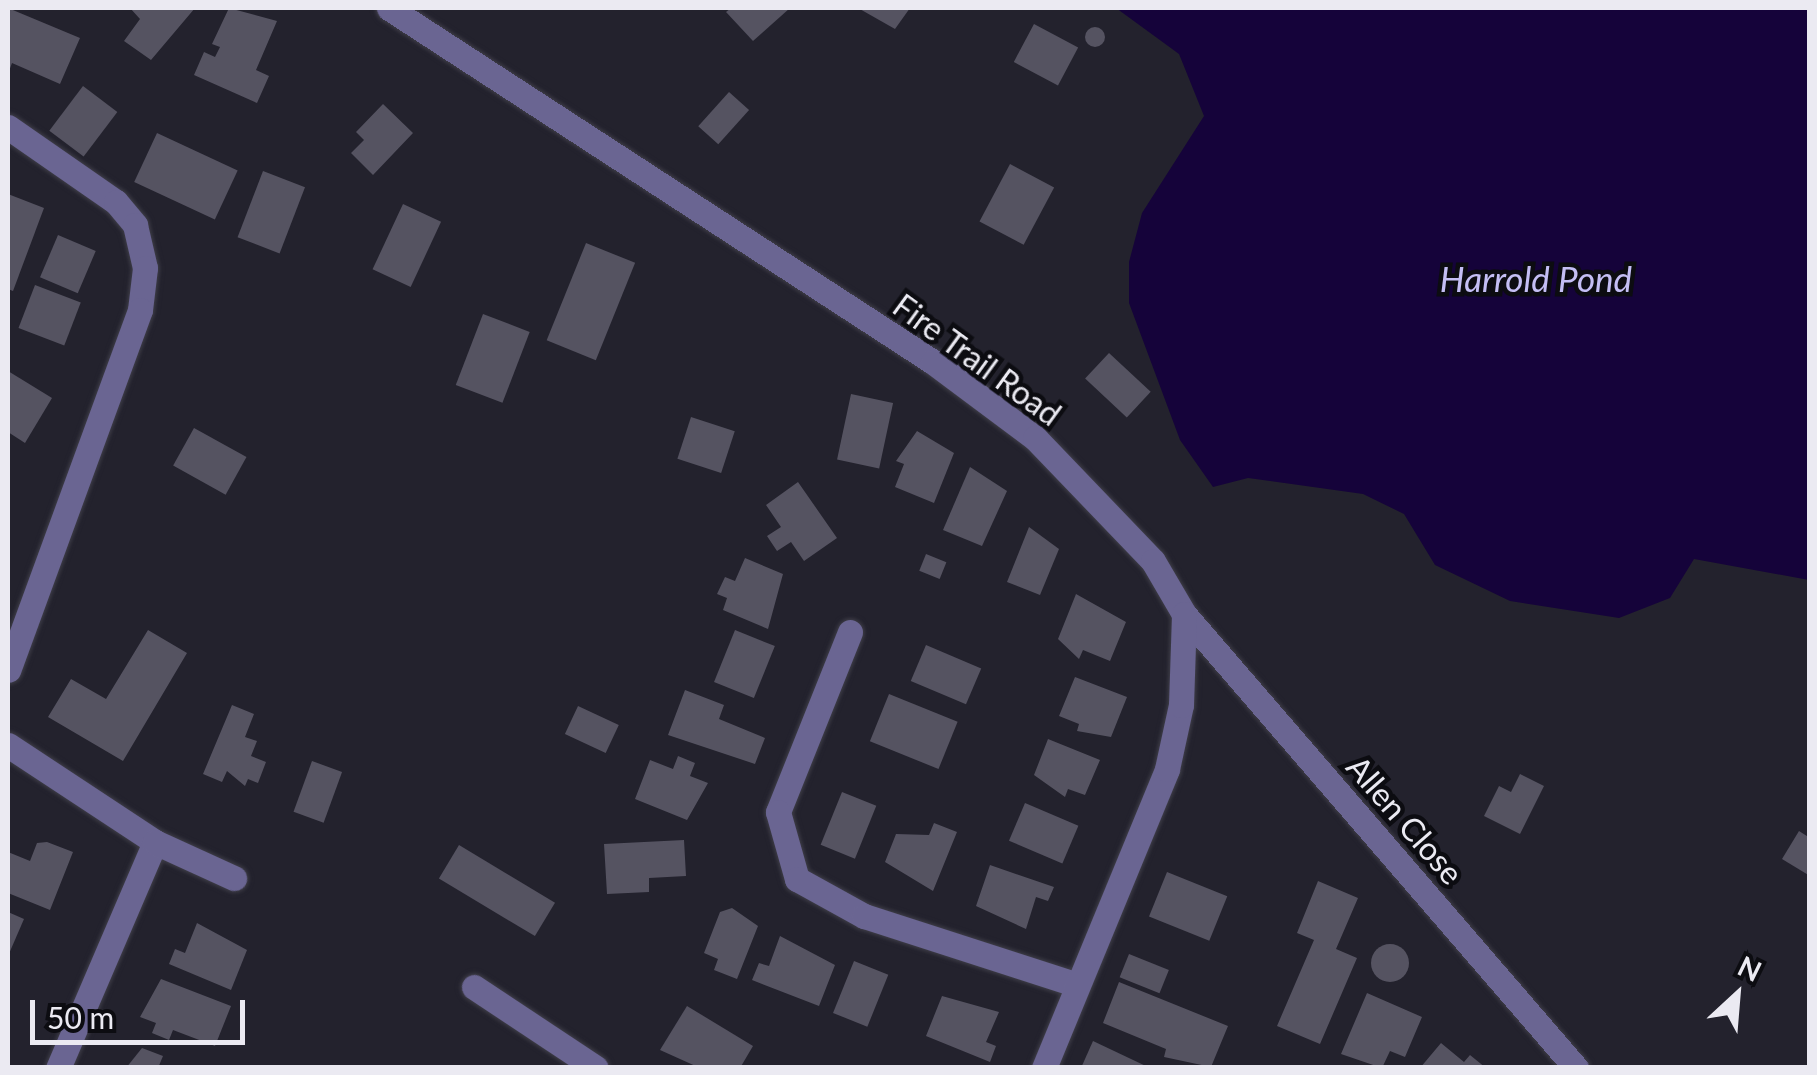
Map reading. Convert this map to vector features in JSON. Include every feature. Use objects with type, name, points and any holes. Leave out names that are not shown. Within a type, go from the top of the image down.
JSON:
[{"type":"street","name":"Fire Trail Road","points":[[389,8],[933,362],[1035,438],[1153,561],[1184,614]]},
{"type":"street","points":[[8,127],[116,202],[135,224],[145,268],[140,310],[8,670]]},
{"type":"street","points":[[1044,1068],[1167,769],[1181,705],[1184,614]]},
{"type":"street","name":"Allen Close","points":[[1184,614],[1576,1068]]},
{"type":"street","points":[[850,632],[778,812],[796,878],[864,916],[1077,986]]},
{"type":"street","points":[[8,745],[155,842],[234,878]]},
{"type":"street","points":[[58,1068],[155,842]]},
{"type":"street","points":[[474,987],[596,1068]]},
{"type":"water","name":"Harrold Pond","points":[[1116,8],[1809,8],[1809,580],[1694,559],[1670,598],[1619,618],[1510,601],[1435,565],[1404,514],[1363,494],[1248,478],[1213,487],[1180,440],[1129,303],[1129,262],[1142,213],[1204,116],[1179,54]]},
{"type":"building","points":[[8,8],[80,38],[60,84],[12,63],[8,74]]},
{"type":"building","points":[[130,8],[195,8],[151,60],[124,41],[140,19]]},
{"type":"building","points":[[229,8],[277,21],[256,70],[269,76],[257,103],[194,75],[204,52],[215,57],[220,47],[212,44]]},
{"type":"building","points":[[731,8],[790,8],[753,41],[726,12]]},
{"type":"building","points":[[858,8],[910,8],[895,29]]},
{"type":"building","points":[[1034,24],[1078,47],[1058,85],[1014,62]]},
{"type":"building","points":[[1095,27],[1105,37],[1095,47],[1085,37]]},
{"type":"building","points":[[83,86],[117,112],[84,157],[49,131]]},
{"type":"building","points":[[729,92],[749,110],[718,144],[698,126]]},
{"type":"building","points":[[383,104],[413,133],[373,175],[351,153],[364,140],[356,132]]},
{"type":"building","points":[[157,133],[238,171],[215,220],[134,182]]},
{"type":"building","points":[[1010,164],[1054,187],[1024,245],[979,221]]},
{"type":"building","points":[[263,171],[305,187],[280,253],[238,237]]},
{"type":"building","points":[[8,194],[44,208],[13,291],[8,289]]},
{"type":"building","points":[[403,204],[441,222],[411,287],[373,269]]},
{"type":"building","points":[[58,235],[96,251],[78,293],[40,277]]},
{"type":"building","points":[[586,243],[635,263],[596,360],[547,340]]},
{"type":"building","points":[[35,285],[81,303],[64,346],[19,328]]},
{"type":"building","points":[[483,314],[530,332],[502,403],[456,385]]},
{"type":"building","points":[[1109,353],[1151,392],[1127,417],[1085,379]]},
{"type":"building","points":[[8,371],[52,398],[25,443],[8,432]]},
{"type":"building","points":[[851,394],[893,403],[879,468],[837,460]]},
{"type":"building","points":[[691,417],[735,431],[721,473],[677,459]]},
{"type":"building","points":[[194,428],[246,457],[226,495],[173,466]]},
{"type":"building","points":[[917,431],[954,453],[934,503],[895,487],[904,464],[896,461]]},
{"type":"building","points":[[970,467],[1007,491],[982,546],[943,530]]},
{"type":"building","points":[[798,482],[837,538],[804,561],[791,542],[777,551],[767,536],[781,527],[766,505]]},
{"type":"building","points":[[1029,527],[1059,549],[1040,595],[1007,582]]},
{"type":"building","points":[[926,554],[946,562],[940,579],[919,571]]},
{"type":"building","points":[[745,558],[783,574],[768,629],[723,610],[727,598],[717,594],[725,577],[735,581]]},
{"type":"building","points":[[1076,594],[1126,622],[1110,661],[1083,650],[1079,659],[1058,639]]},
{"type":"building","points":[[148,630],[187,653],[123,761],[48,717],[71,679],[106,699]]},
{"type":"building","points":[[735,630],[775,646],[754,698],[714,682]]},
{"type":"building","points":[[926,645],[981,668],[966,704],[911,681]]},
{"type":"building","points":[[1075,677],[1127,697],[1111,737],[1077,731],[1079,724],[1059,716]]},
{"type":"building","points":[[685,690],[724,705],[719,719],[765,738],[755,764],[668,735]]},
{"type":"building","points":[[889,694],[958,722],[939,769],[870,741]]},
{"type":"building","points":[[232,705],[254,714],[245,737],[257,741],[251,756],[266,762],[258,783],[248,779],[245,786],[227,771],[222,782],[203,774]]},
{"type":"building","points":[[578,706],[619,725],[606,753],[565,734]]},
{"type":"building","points":[[1048,739],[1100,760],[1085,795],[1068,789],[1065,797],[1034,775]]},
{"type":"building","points":[[678,756],[695,763],[690,776],[708,783],[687,820],[635,799],[650,760],[673,769]]},
{"type":"building","points":[[312,761],[342,772],[324,823],[294,812]]},
{"type":"building","points":[[1520,774],[1544,786],[1520,834],[1484,816],[1499,786],[1511,792]]},
{"type":"building","points":[[842,792],[876,806],[855,859],[821,845]]},
{"type":"building","points":[[1025,803],[1078,826],[1062,863],[1009,841]]},
{"type":"building","points":[[934,823],[957,832],[933,891],[885,862],[896,834],[929,835]]},
{"type":"building","points":[[1799,831],[1810,838],[1810,876],[1782,859]]},
{"type":"building","points":[[684,840],[686,876],[649,878],[649,892],[607,894],[604,844]]},
{"type":"building","points":[[47,842],[73,852],[50,910],[8,893],[8,852],[30,861],[37,843]]},
{"type":"building","points":[[459,845],[555,903],[535,936],[439,878]]},
{"type":"building","points":[[990,865],[1054,887],[1048,901],[1036,897],[1026,929],[976,906]]},
{"type":"building","points":[[1167,872],[1227,896],[1209,941],[1149,917]]},
{"type":"building","points":[[1318,881],[1358,898],[1336,949],[1357,958],[1320,1044],[1277,1026],[1314,940],[1297,933]]},
{"type":"building","points":[[732,908],[758,926],[737,979],[714,970],[718,959],[704,953],[720,912]]},
{"type":"building","points":[[8,912],[24,919],[8,956]]},
{"type":"building","points":[[197,923],[247,950],[231,990],[169,964],[175,949],[185,953]]},
{"type":"building","points":[[780,936],[835,965],[819,1006],[752,980],[759,963],[769,966]]},
{"type":"building","points":[[1390,944],[1404,949],[1409,963],[1404,977],[1390,982],[1376,977],[1371,963],[1376,949]]},
{"type":"building","points":[[1129,954],[1169,970],[1160,993],[1120,977]]},
{"type":"building","points":[[854,961],[888,975],[867,1027],[833,1013]]},
{"type":"building","points":[[161,979],[231,1006],[215,1046],[173,1030],[169,1040],[152,1033],[156,1023],[140,1017]]},
{"type":"building","points":[[1119,982],[1228,1026],[1211,1067],[1164,1057],[1166,1049],[1103,1023]]},
{"type":"building","points":[[1367,993],[1422,1017],[1405,1057],[1390,1051],[1382,1068],[1341,1054]]},
{"type":"building","points":[[942,996],[999,1012],[986,1042],[996,1046],[990,1062],[926,1036]]},
{"type":"building","points":[[687,1006],[753,1046],[740,1068],[700,1068],[660,1050]]},
{"type":"building","points":[[1093,1041],[1150,1068],[1081,1068]]},
{"type":"building","points":[[1441,1043],[1464,1062],[1470,1055],[1486,1068],[1420,1068]]},
{"type":"building","points":[[142,1048],[163,1056],[158,1068],[126,1068]]}]
